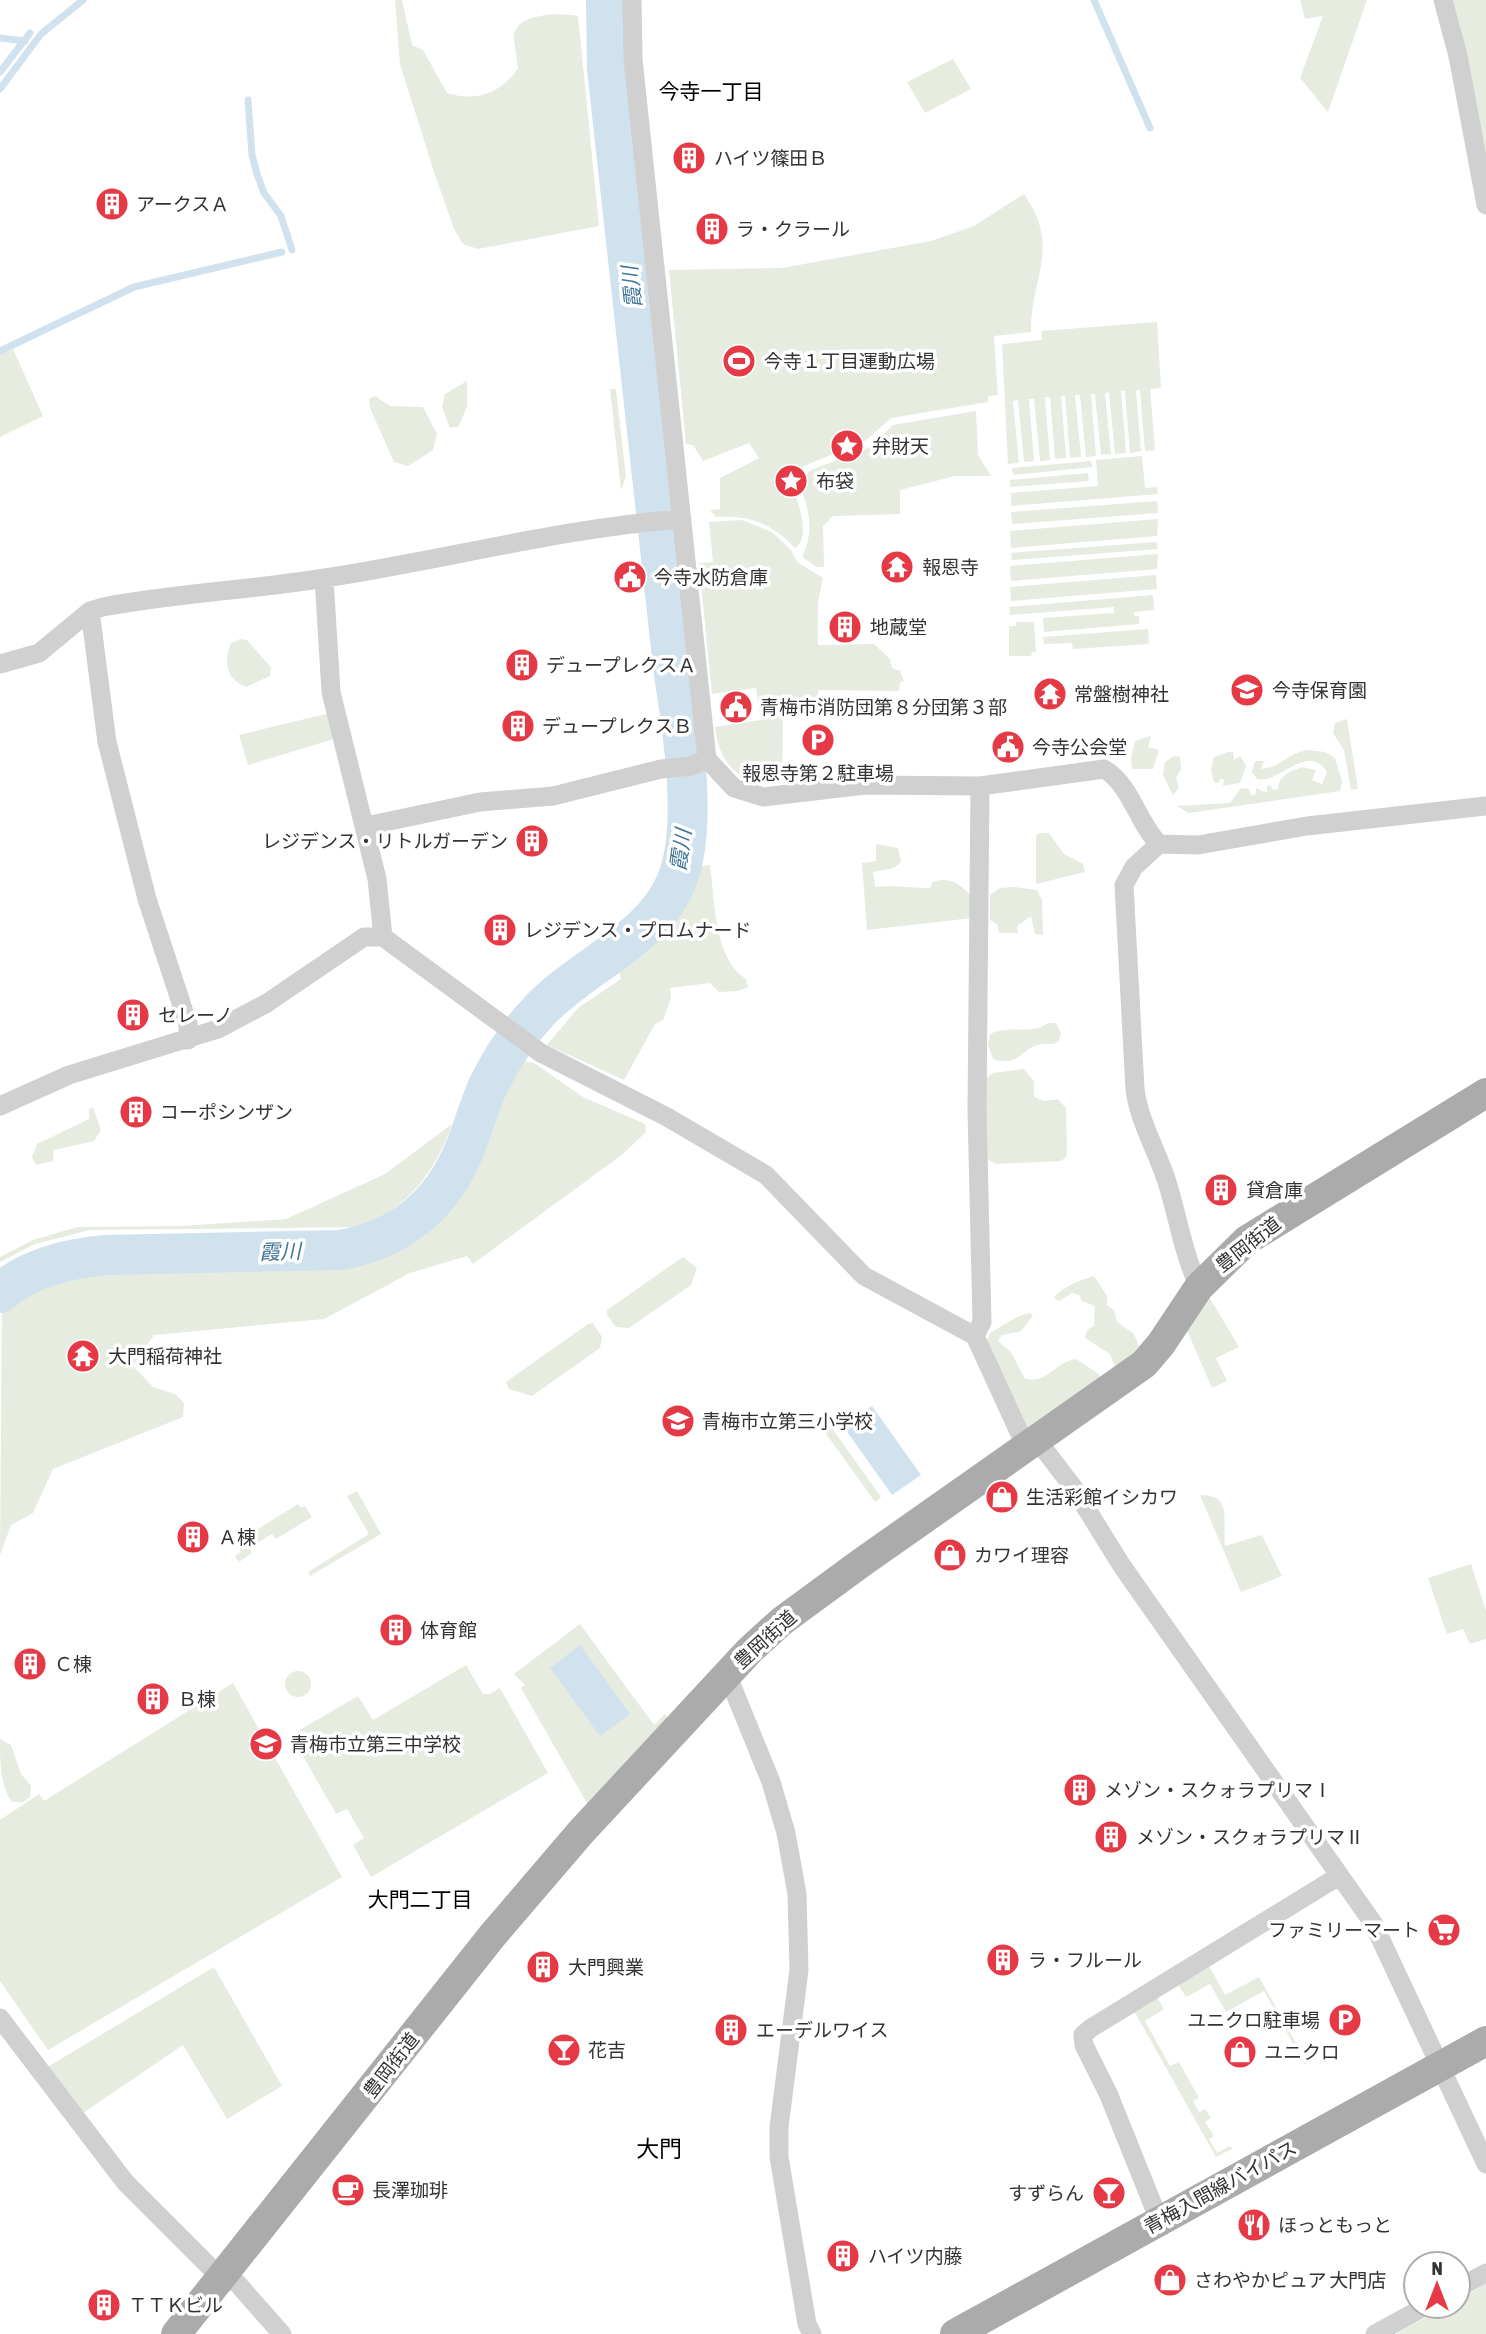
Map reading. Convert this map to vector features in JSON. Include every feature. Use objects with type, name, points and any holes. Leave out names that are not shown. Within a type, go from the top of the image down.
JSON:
[{"type":"main road","name":"豊岡街道","points":[[176,2334],[509,1915],[727,1674],[782,1621],[1153,1355],[1199,1287],[1247,1240],[1486,1093]]},
{"type":"main road","name":"青梅入間線バイパス","points":[[956,2334],[1486,2041]]},
{"type":"street","points":[[632,0],[633,59],[702,761],[734,788],[763,797],[864,785],[980,786],[1104,769],[1116,776],[1143,824],[1159,844]]},
{"type":"street","points":[[1443,0],[1458,56],[1486,205]]},
{"type":"street","points":[[0,664],[39,653],[90,611],[192,592],[324,578],[638,524],[677,520]]},
{"type":"street","points":[[324,578],[331,692],[366,827],[377,879],[383,937]]},
{"type":"street","points":[[90,611],[104,729],[148,899],[188,1024],[188,1040]]},
{"type":"street","points":[[366,827],[481,802],[553,796],[702,761]]},
{"type":"street","points":[[975,1336],[982,1322],[977,1110],[980,786]]},
{"type":"street","points":[[1199,1287],[1188,1264],[1167,1181],[1140,1115],[1135,1089],[1124,885],[1133,867],[1159,844],[1198,845],[1307,826],[1486,806]]},
{"type":"street","points":[[0,1106],[69,1075],[218,1029],[267,1003],[363,937],[383,937],[541,1053],[667,1117],[766,1175],[864,1276],[975,1336],[1032,1444],[1379,1933],[1486,2164]]},
{"type":"street","points":[[727,1674],[771,1782],[786,1833],[797,1894],[799,1970],[779,2127],[779,2157],[807,2324],[812,2334]]},
{"type":"street","points":[[1159,2220],[1131,2157],[1132,2149],[1084,2045],[1083,2035],[1339,1876]]},
{"type":"street","points":[[0,2018],[125,2182],[220,2277],[237,2283],[282,2334]]},
{"type":"street","points":[[1376,2334],[1402,2319]]},
{"type":"shaded area","points":[[395,0],[402,0],[412,45],[423,50],[447,93],[468,97],[495,90],[518,69],[514,35],[523,22],[551,14],[578,16],[599,226],[478,249],[463,244],[454,229],[434,172],[400,64]]},
{"type":"shaded area","points":[[1300,0],[1367,0],[1328,112],[1300,78],[1323,16],[1305,19]]},
{"type":"shaded area","points":[[1452,0],[1486,0],[1486,162]]},
{"type":"shaded area","points":[[953,59],[971,89],[925,113],[907,82]]},
{"type":"shaded area","points":[[1024,194],[1041,231],[1041,263],[1031,332],[994,336],[998,395],[988,396],[988,402],[891,418],[865,441],[804,466],[787,489],[789,494],[796,497],[803,524],[802,538],[795,548],[777,532],[759,522],[739,517],[716,517],[710,510],[720,509],[720,478],[759,458],[749,443],[703,461],[693,445],[686,444],[669,270],[782,268],[931,241],[974,226]]},
{"type":"shaded area","points":[[1157,322],[1161,388],[1150,389],[1155,450],[1145,451],[1140,390],[1136,390],[1141,451],[1130,453],[1125,391],[1121,391],[1126,453],[1115,454],[1109,392],[1105,393],[1111,454],[1101,455],[1095,394],[1091,394],[1096,456],[1086,457],[1080,395],[1075,395],[1081,457],[1070,458],[1065,396],[1061,396],[1066,458],[1055,459],[1050,397],[1045,397],[1050,460],[1040,461],[1034,399],[1029,399],[1034,461],[1024,462],[1018,400],[1013,401],[1019,463],[1008,464],[1002,344],[1042,340],[1042,331]]},
{"type":"shaded area","points":[[13,349],[43,416],[0,437],[0,354]]},
{"type":"shaded area","points":[[467,381],[467,406],[459,426],[450,428],[442,407],[445,394]]},
{"type":"shaded area","points":[[610,389],[616,389],[626,477],[621,490]]},
{"type":"shaded area","points":[[375,396],[390,406],[423,407],[437,434],[433,450],[408,466],[394,462],[370,408],[369,399]]},
{"type":"shaded area","points":[[976,411],[978,455],[991,476],[955,476],[900,490],[900,514],[833,516],[823,526],[824,567],[817,567],[802,557],[808,539],[809,522],[800,487],[809,471],[870,447],[893,425]]},
{"type":"shaded area","points":[[1142,456],[1145,488],[1157,487],[1158,494],[1011,506],[1011,493],[1098,486],[1096,460]]},
{"type":"shaded area","points":[[1091,461],[1092,467],[1013,475],[1012,468]]},
{"type":"shaded area","points":[[1088,473],[1089,481],[1010,487],[1010,480]]},
{"type":"shaded area","points":[[1157,501],[1158,513],[1012,524],[1011,512]]},
{"type":"shaded area","points":[[1158,519],[1157,536],[1011,548],[1010,531]]},
{"type":"shaded area","points":[[742,520],[772,532],[791,550],[797,562],[823,578],[818,602],[818,645],[874,644],[890,659],[892,668],[900,671],[904,681],[900,682],[899,691],[818,690],[818,709],[783,710],[782,782],[768,783],[744,777],[727,763],[717,741],[715,727],[761,720],[756,688],[712,694],[699,563],[713,562],[709,522]]},
{"type":"shaded area","points":[[1157,542],[1158,549],[1012,560],[1011,553]]},
{"type":"shaded area","points":[[1158,554],[1157,569],[1011,581],[1010,566]]},
{"type":"shaded area","points":[[1156,575],[1157,589],[1011,601],[1010,587]]},
{"type":"shaded area","points":[[1153,595],[1154,610],[1134,612],[1134,616],[1139,616],[1139,624],[1044,632],[1043,618],[1114,613],[1114,607],[1010,615],[1009,607]]},
{"type":"shaded area","points":[[1016,622],[1034,622],[1036,652],[1032,652],[1031,656],[1009,656],[1009,626],[1016,626]]},
{"type":"shaded area","points":[[1148,629],[1149,644],[1073,649],[1072,643],[1044,644],[1043,637]]},
{"type":"shaded area","points":[[240,639],[247,640],[271,667],[270,676],[246,687],[230,675],[227,663],[231,643]]},
{"type":"shaded area","points":[[330,713],[337,738],[248,765],[239,735]]},
{"type":"shaded area","points":[[1347,719],[1358,789],[1351,790],[1344,750],[1333,733],[1335,723]]},
{"type":"shaded area","points":[[1151,736],[1148,747],[1159,750],[1153,769],[1132,769],[1131,758],[1135,741]]},
{"type":"shaded area","points":[[1307,750],[1325,752],[1335,758],[1342,781],[1340,791],[1189,813],[1177,806],[1230,803],[1241,788],[1249,789],[1251,796],[1256,794],[1256,788],[1267,793],[1267,786],[1271,785],[1272,789],[1277,790],[1280,780],[1289,772],[1302,767],[1316,770],[1312,780],[1322,784],[1327,772],[1311,761],[1302,762],[1266,779],[1257,779],[1252,772],[1255,761],[1264,761],[1261,769],[1268,768]]},
{"type":"shaded area","points":[[1233,752],[1234,760],[1240,756],[1246,766],[1240,783],[1223,786],[1224,780],[1221,778],[1218,783],[1214,782],[1211,771],[1214,757]]},
{"type":"shaded area","points":[[1174,756],[1180,757],[1181,769],[1176,778],[1179,788],[1173,795],[1163,775],[1165,762]]},
{"type":"shaded area","points":[[1049,833],[1064,854],[1083,864],[1085,872],[1036,884],[1036,835]]},
{"type":"shaded area","points":[[876,844],[898,848],[901,862],[894,868],[873,872],[875,887],[930,888],[933,882],[949,881],[964,888],[972,897],[972,918],[867,930],[862,863],[876,861]]},
{"type":"shaded area","points":[[710,865],[721,943],[735,970],[746,979],[748,987],[739,991],[719,992],[710,983],[670,988],[671,998],[663,1020],[655,1024],[624,1080],[547,1045],[578,1008],[621,979],[619,971],[627,955],[651,939],[673,900],[685,891],[696,867]]},
{"type":"shaded area","points":[[1000,888],[1037,890],[1042,900],[1043,935],[1035,934],[1031,916],[1017,926],[1018,933],[999,933],[997,924],[990,920],[990,895]]},
{"type":"shaded area","points":[[1048,1023],[1056,1023],[1061,1033],[1059,1041],[1035,1046],[1009,1061],[993,1059],[988,1045],[990,1034],[1005,1030],[1034,1029]]},
{"type":"shaded area","points":[[524,1061],[534,1063],[583,1097],[645,1124],[646,1132],[623,1154],[473,1264],[467,1256],[410,1273],[324,1319],[154,1335],[133,1366],[153,1387],[175,1394],[184,1403],[183,1417],[53,1469],[33,1513],[11,1525],[0,1555],[2,1310],[57,1277],[85,1272],[325,1264],[372,1254],[394,1245],[433,1220],[449,1203],[475,1161],[501,1097]]},
{"type":"shaded area","points":[[1024,1069],[1034,1081],[1034,1097],[1045,1101],[1058,1099],[1066,1108],[1067,1156],[1061,1161],[996,1164],[987,1159],[985,1079],[993,1073]]},
{"type":"shaded area","points":[[93,1107],[101,1130],[94,1141],[54,1150],[53,1161],[36,1165],[32,1157],[37,1144],[89,1119],[89,1109]]},
{"type":"shaded area","points":[[452,1124],[437,1158],[418,1186],[392,1209],[360,1227],[90,1230],[35,1244],[0,1262],[0,1257],[33,1240],[77,1227],[181,1226],[286,1219],[385,1174]]},
{"type":"shaded area","points":[[683,1257],[697,1268],[691,1285],[629,1328],[616,1327],[607,1315],[607,1310]]},
{"type":"shaded area","points":[[1094,1276],[1107,1296],[1107,1305],[1114,1310],[1117,1322],[1134,1334],[1139,1346],[1123,1367],[1114,1365],[1110,1354],[1085,1338],[1087,1330],[1094,1326],[1095,1306],[1072,1293],[1059,1301],[1054,1298],[1066,1287]]},
{"type":"shaded area","points":[[1208,1295],[1239,1347],[1216,1358],[1227,1381],[1212,1388],[1186,1328]]},
{"type":"shaded area","points":[[1030,1313],[1033,1316],[1021,1331],[1002,1335],[998,1341],[1011,1352],[1025,1379],[1040,1379],[1068,1361],[1076,1359],[1099,1374],[1100,1384],[1035,1426],[1026,1428],[987,1341],[990,1333],[1015,1318]]},
{"type":"shaded area","points":[[593,1323],[602,1337],[600,1348],[532,1396],[509,1389],[506,1382]]},
{"type":"shaded area","points":[[829,1424],[881,1497],[875,1502],[822,1428]]},
{"type":"shaded area","points":[[357,1491],[381,1534],[310,1576],[308,1572],[369,1534],[347,1496]]},
{"type":"shaded area","points":[[1200,1495],[1211,1496],[1222,1505],[1225,1546],[1262,1535],[1282,1576],[1241,1592]]},
{"type":"shaded area","points":[[298,1504],[301,1508],[305,1506],[312,1517],[276,1539],[272,1534],[249,1548],[252,1553],[239,1562],[235,1556],[241,1552],[235,1543]]},
{"type":"shaded area","points":[[1471,1564],[1486,1611],[1486,1639],[1470,1644],[1463,1629],[1447,1634],[1428,1578]]},
{"type":"shaded area","points":[[580,1624],[654,1725],[665,1714],[668,1718],[588,1805],[521,1688],[525,1685],[514,1674]]},
{"type":"shaded area","points":[[466,1665],[483,1694],[490,1694],[500,1688],[548,1773],[371,1877],[353,1845],[364,1838],[347,1809],[336,1814],[291,1735],[358,1696],[373,1720]]},
{"type":"shaded area","points":[[298,1671],[307,1675],[311,1684],[307,1693],[298,1697],[289,1693],[285,1684],[289,1675]]},
{"type":"shaded area","points":[[233,1683],[342,1877],[48,2050],[0,1981],[0,1820],[39,1794],[44,1801]]},
{"type":"shaded area","points":[[0,1739],[11,1745],[21,1774],[31,1786],[30,1797],[23,1802],[12,1802],[5,1788]]},
{"type":"shaded area","points":[[1208,1964],[1225,1995],[1259,1977],[1307,2063],[1305,2065],[1264,1991],[1226,2012],[1210,1984],[1186,1997],[1177,1983]]},
{"type":"shaded area","points":[[214,1967],[282,2086],[227,2119],[183,2045],[80,2115],[46,2068]]},
{"type":"shaded area","points":[[1156,1995],[1164,2009],[1145,2021],[1170,2066],[1179,2062],[1199,2098],[1193,2101],[1199,2112],[1205,2109],[1211,2118],[1205,2122],[1214,2136],[1209,2139],[1217,2153],[1230,2146],[1232,2149],[1216,2157],[1133,2009]]},
{"type":"shaded area","points":[[1486,2284],[1486,2334],[1396,2334],[1422,2320],[1472,2320],[1472,2292]]},
{"type":"water","points":[[872,1406],[921,1475],[892,1495],[843,1426]]},
{"type":"water","points":[[580,1645],[630,1714],[600,1736],[550,1668]]},
{"type":"waterway","points":[[0,89],[41,34],[83,0]]},
{"type":"waterway","name":"霞川","points":[[0,1293],[36,1271],[77,1259],[105,1255],[341,1250],[363,1245],[401,1228],[432,1202],[445,1186],[465,1148],[492,1077],[524,1028],[557,994],[616,951],[652,919],[677,880],[687,833],[687,779],[607,69],[606,0]]},
{"type":"waterway","points":[[1094,0],[1150,128]]},
{"type":"waterway","points":[[0,72],[30,33]]},
{"type":"waterway","points":[[0,38],[25,41]]},
{"type":"waterway","points":[[248,100],[252,155],[257,174],[264,193],[281,216],[292,250]]},
{"type":"waterway","points":[[0,351],[134,287],[282,252]]},
{"type":"place","name":"ハイツ篠田Ｂ","points":[[689,158]]},
{"type":"place","name":"アークスＡ","points":[[112,204]]},
{"type":"place","name":"ラ・クラール","points":[[712,229]]},
{"type":"place","name":"今寺１丁目運動広場","points":[[739,361]]},
{"type":"place","name":"弁財天","points":[[847,446]]},
{"type":"place","name":"布袋","points":[[791,481]]},
{"type":"place","name":"報恩寺","points":[[897,567]]},
{"type":"place","name":"今寺水防倉庫","points":[[630,577]]},
{"type":"place","name":"地蔵堂","points":[[845,627]]},
{"type":"place","name":"デュープレクスＡ","points":[[522,665]]},
{"type":"place","name":"今寺保育園","points":[[1247,690]]},
{"type":"place","name":"常盤樹神社","points":[[1050,694]]},
{"type":"place","name":"青梅市消防団第８分団第３部","points":[[736,707]]},
{"type":"place","name":"デュープレクスＢ","points":[[518,726]]},
{"type":"place","name":"報恩寺第２駐車場","points":[[818,740]]},
{"type":"place","name":"今寺公会堂","points":[[1008,747]]},
{"type":"place","name":"レジデンス・リトルガーデン","points":[[532,841]]},
{"type":"place","name":"レジデンス・プロムナード","points":[[500,930]]},
{"type":"place","name":"セレーノ","points":[[133,1015]]},
{"type":"place","name":"コーポシンザン","points":[[136,1112]]},
{"type":"place","name":"貸倉庫","points":[[1221,1190]]},
{"type":"place","name":"大門稲荷神社","points":[[83,1356]]},
{"type":"place","name":"青梅市立第三小学校","points":[[678,1421]]},
{"type":"place","name":"生活彩館イシカワ","points":[[1002,1497]]},
{"type":"place","name":"Ａ棟","points":[[193,1537]]},
{"type":"place","name":"カワイ理容","points":[[950,1555]]},
{"type":"place","name":"体育館","points":[[396,1630]]},
{"type":"place","name":"Ｃ棟","points":[[30,1664]]},
{"type":"place","name":"Ｂ棟","points":[[153,1699]]},
{"type":"place","name":"青梅市立第三中学校","points":[[266,1744]]},
{"type":"place","name":"メゾン・スクォラプリマⅠ","points":[[1080,1790]]},
{"type":"place","name":"メゾン・スクォラプリマⅡ","points":[[1111,1837]]},
{"type":"place","name":"ファミリーマート","points":[[1444,1930]]},
{"type":"place","name":"ラ・フルール","points":[[1003,1960]]},
{"type":"place","name":"大門興業","points":[[543,1967]]},
{"type":"place","name":"ユニクロ駐車場","points":[[1345,2020]]},
{"type":"place","name":"エーデルワイス","points":[[731,2030]]},
{"type":"place","name":"花吉","points":[[564,2050]]},
{"type":"place","name":"ユニクロ","points":[[1240,2052]]},
{"type":"place","name":"長澤珈琲","points":[[348,2190]]},
{"type":"place","name":"すずらん","points":[[1109,2193]]},
{"type":"place","name":"ほっともっと","points":[[1254,2225]]},
{"type":"place","name":"ハイツ内藤","points":[[843,2256]]},
{"type":"place","name":"さわやかピュア 大門店","points":[[1170,2280]]},
{"type":"place","name":"ＴＴＫビル","points":[[104,2305]]},
{"type":"district","name":"今寺一丁目","points":[[711,92]]},
{"type":"district","name":"大門二丁目","points":[[420,1900]]},
{"type":"district","name":"大門","points":[[659,2149]]}]
